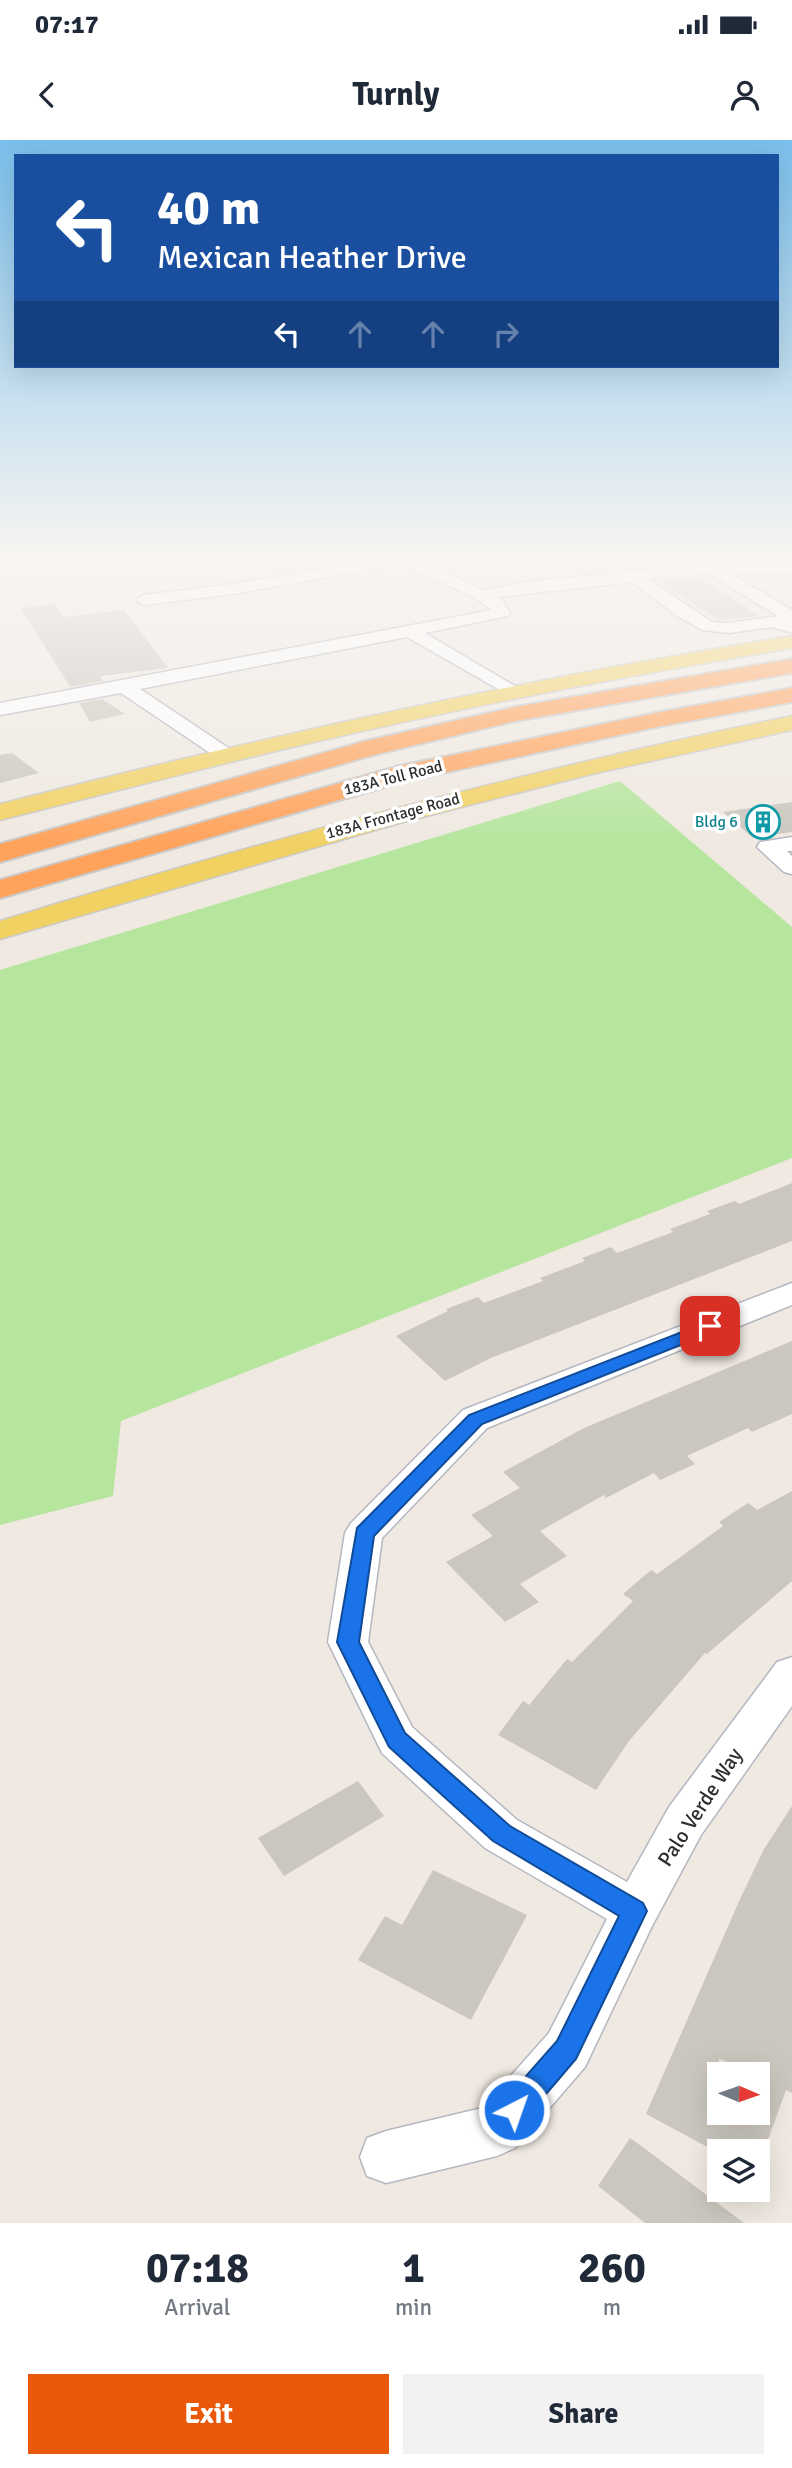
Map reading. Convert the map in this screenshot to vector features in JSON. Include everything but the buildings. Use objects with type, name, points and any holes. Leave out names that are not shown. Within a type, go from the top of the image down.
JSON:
[{"type":"highway","points":[[671,663],[771,652]]},
{"type":"highway","name":"183A Toll Road","points":[[0,853],[393,742],[515,714],[792,666]]},
{"type":"highway","name":"183A Toll Road","points":[[0,889],[400,774],[661,719],[792,695]]},
{"type":"highway","points":[[0,905],[242,836],[536,764],[616,745],[792,713]]},
{"type":"main road","points":[[0,812],[226,755],[512,692],[733,652]]},
{"type":"main road","name":"183A Frontage Road","points":[[0,930],[233,859],[394,815],[543,777],[792,723]]},
{"type":"street","points":[[0,709],[306,652]]},
{"type":"street","points":[[445,652],[512,692]]},
{"type":"street","points":[[125,687],[226,755]]},
{"type":"street","points":[[792,844],[768,847],[792,867]]},
{"type":"street","points":[[635,1911],[501,1834],[397,1740],[348,1642],[364,1533],[475,1419],[792,1293]]},
{"type":"street","name":"Palo Verde Way","points":[[386,2157],[497,2130],[567,2050],[635,1911],[685,1821],[792,1674]]},
{"type":"green space","points":[[620,781],[792,927],[792,1158],[121,1421],[113,1496],[0,1525],[0,970]]},
{"type":"place","name":"Bldg 6","points":[[763,822]]},
{"type":"route","points":[[514,2110],[567,2050],[635,1911],[501,1834],[397,1740],[348,1642],[364,1533],[475,1419],[710,1326]]}]
